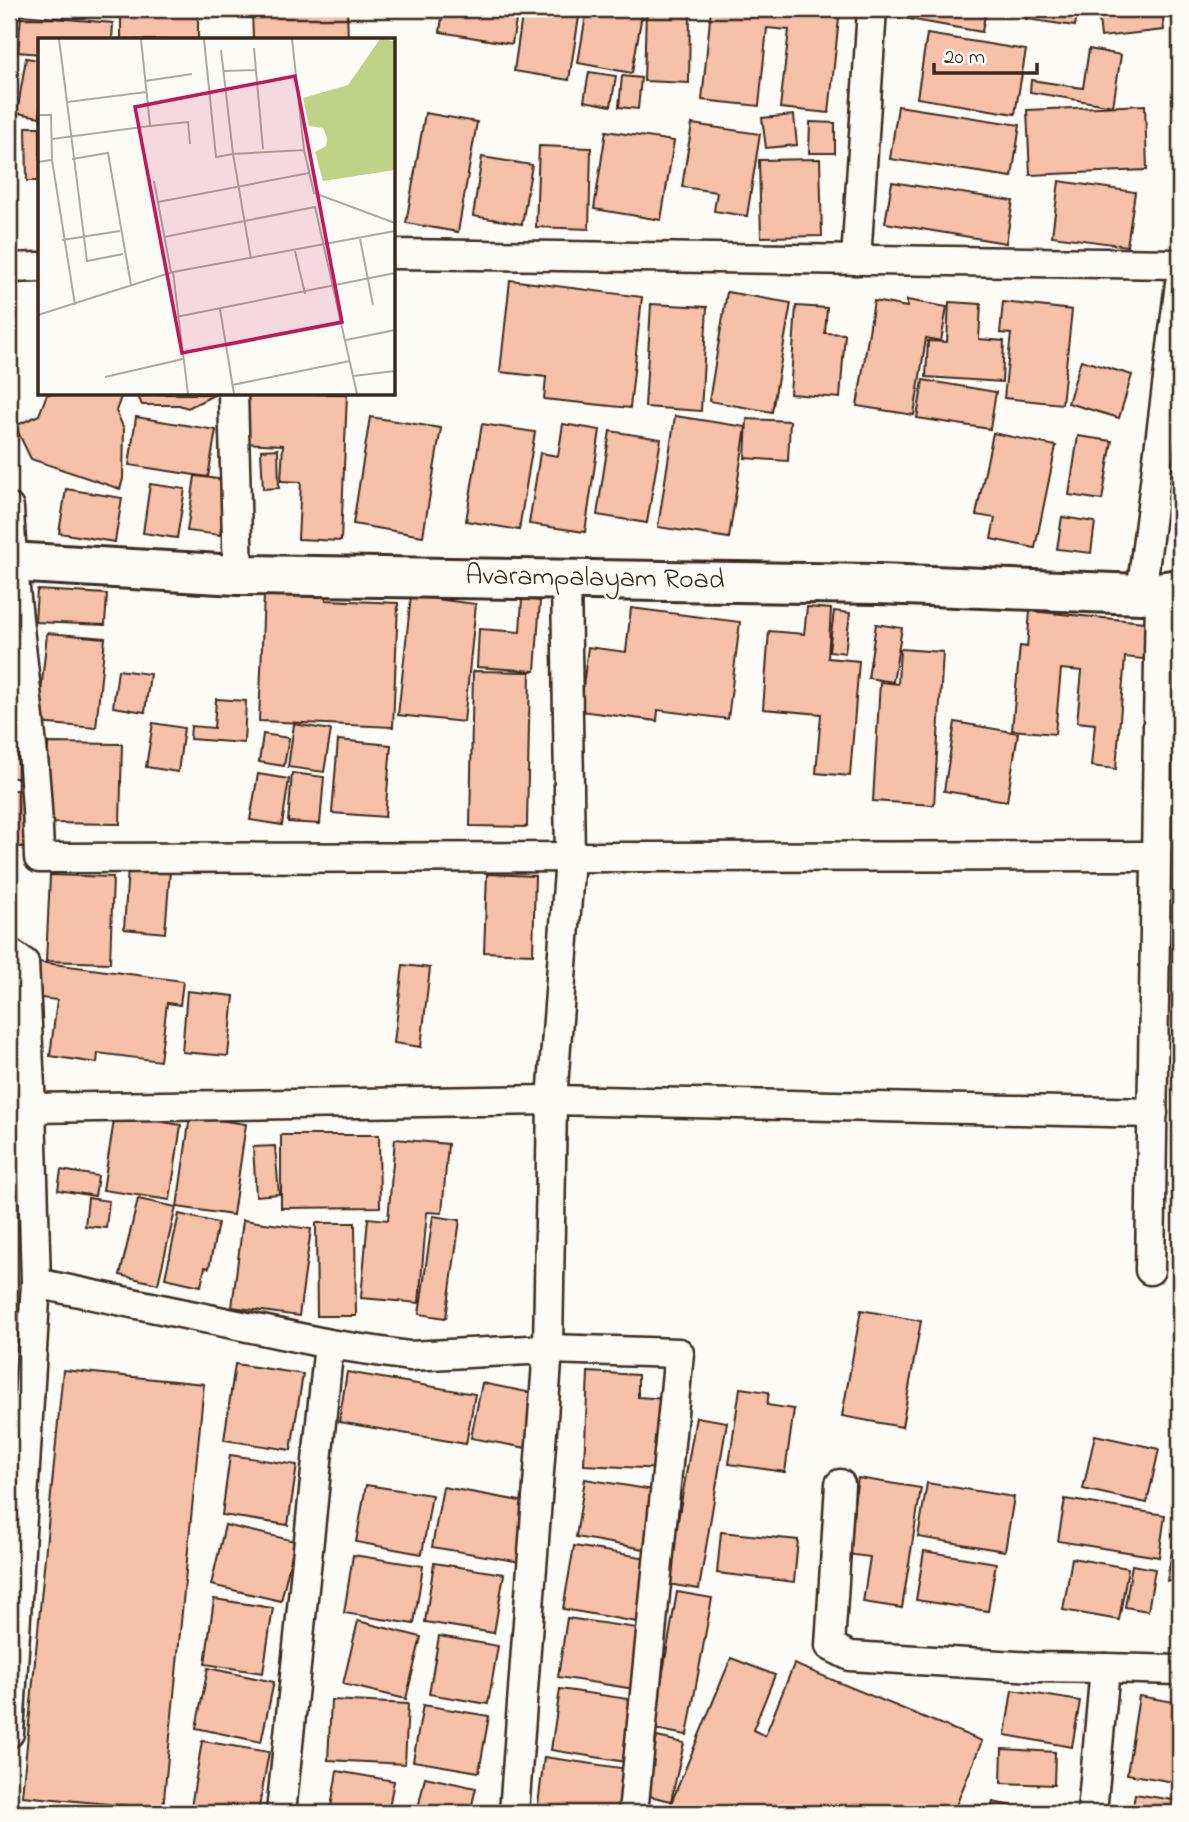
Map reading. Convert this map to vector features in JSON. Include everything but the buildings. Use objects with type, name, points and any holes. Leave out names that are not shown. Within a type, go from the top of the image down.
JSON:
[{"type":"street","points":[[856,260],[872,9]]},
{"type":"street","points":[[396,254],[1180,264]]},
{"type":"street","points":[[9,268],[38,267]]},
{"type":"street","points":[[1150,1270],[1160,592],[1180,283]]},
{"type":"street","points":[[233,396],[239,575]]},
{"type":"street","points":[[9,509],[10,562],[38,798],[39,858],[1156,856]]},
{"type":"street","name":"Avarampalayam Road","points":[[10,562],[239,575],[878,583],[1160,592]]},
{"type":"street","points":[[514,1813],[548,1349],[552,1100],[570,858],[566,578]]},
{"type":"street","points":[[9,953],[24,963],[36,1283],[9,1733]]},
{"type":"street","points":[[31,1108],[552,1100],[1153,1113]]},
{"type":"street","points":[[36,1283],[329,1344],[409,1356],[548,1349],[679,1353],[633,1813]]},
{"type":"street","points":[[281,1813],[329,1344]]},
{"type":"street","points":[[839,1484],[830,1646],[850,1656],[1034,1667],[1180,1670]]},
{"type":"street","points":[[1092,1813],[1105,1668]]}]
